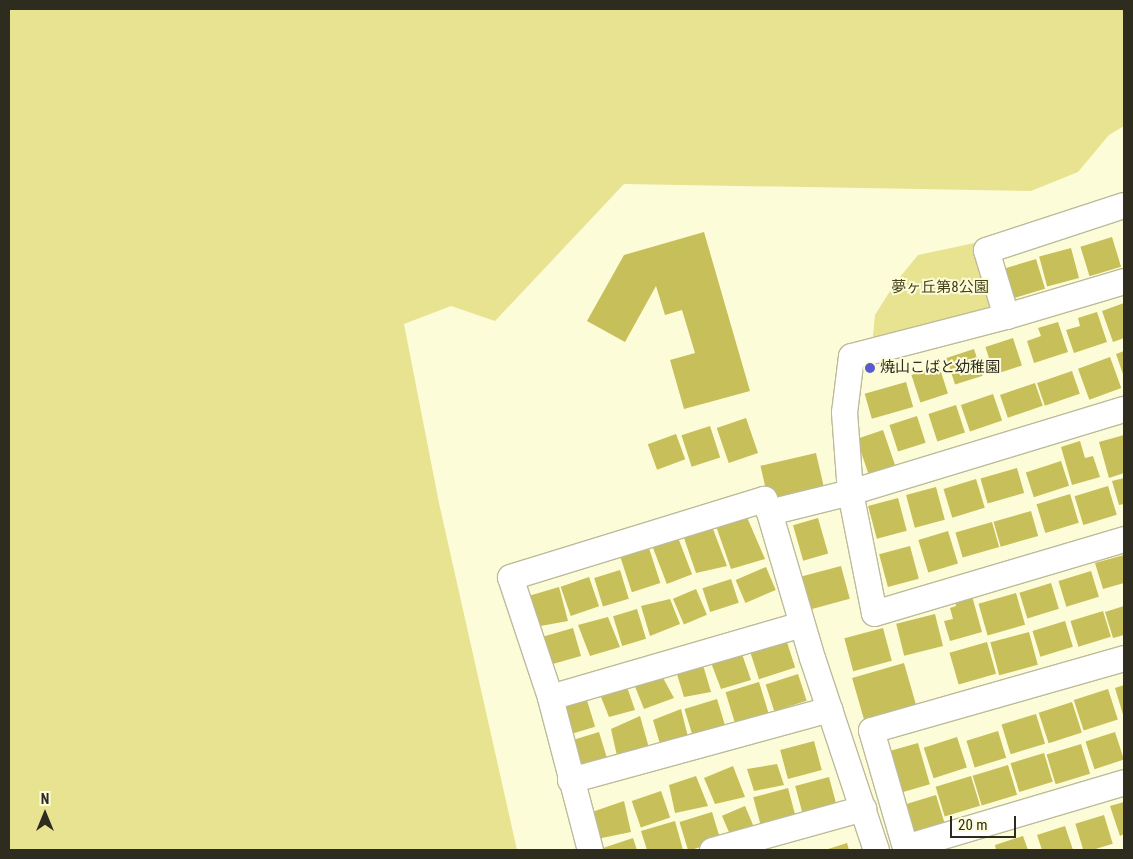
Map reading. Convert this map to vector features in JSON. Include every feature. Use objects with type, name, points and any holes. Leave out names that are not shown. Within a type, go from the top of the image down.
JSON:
[{"type":"street","points":[[1006,316],[986,250],[1124,205]]},
{"type":"street","points":[[1124,281],[1006,316],[851,356],[844,412],[850,492],[874,612],[1124,539]]},
{"type":"street","points":[[769,512],[850,492],[1124,409]]},
{"type":"street","points":[[590,850],[570,780],[550,697],[510,577],[764,499],[829,709],[876,850]]},
{"type":"street","points":[[550,697],[802,624]]},
{"type":"street","points":[[1124,658],[871,730],[905,847],[1124,782]]},
{"type":"street","points":[[570,780],[829,709]]},
{"type":"street","points":[[712,850],[863,808]]},
{"type":"green space","points":[[9,9],[1124,9],[1124,126],[1109,135],[1078,172],[1031,191],[624,184],[495,321],[451,306],[404,324],[439,503],[517,850],[9,850]]},
{"type":"green space","name":"夢ヶ丘第8公園","points":[[979,242],[997,312],[872,346],[875,315],[895,283],[918,255]]},
{"type":"building","points":[[704,232],[750,391],[684,409],[670,360],[695,353],[682,310],[665,315],[656,286],[625,342],[587,321],[624,255]]},
{"type":"building","points":[[1112,237],[1121,267],[1090,276],[1080,247]]},
{"type":"building","points":[[1071,248],[1079,278],[1047,286],[1039,257]]},
{"type":"building","points":[[1036,259],[1045,289],[1014,298],[1005,268]]},
{"type":"building","points":[[1124,303],[1124,338],[1113,342],[1102,311]]},
{"type":"building","points":[[1097,312],[1107,342],[1074,353],[1066,330],[1080,326],[1078,318]]},
{"type":"building","points":[[1058,322],[1068,352],[1034,363],[1027,341],[1041,336],[1038,328]]},
{"type":"building","points":[[1013,338],[1022,366],[994,375],[985,347]]},
{"type":"building","points":[[974,349],[983,376],[955,385],[946,358]]},
{"type":"building","points":[[1124,351],[1124,377],[1116,354]]},
{"type":"building","points":[[1110,357],[1121,388],[1089,400],[1078,369]]},
{"type":"building","points":[[939,366],[948,394],[920,403],[911,375]]},
{"type":"building","points":[[1072,371],[1080,394],[1045,406],[1037,383]]},
{"type":"building","points":[[906,382],[913,407],[872,419],[865,394]]},
{"type":"building","points":[[1035,383],[1043,406],[1008,418],[1000,395]]},
{"type":"building","points":[[993,394],[1002,420],[970,432],[961,405]]},
{"type":"building","points":[[956,405],[965,433],[937,442],[928,414]]},
{"type":"building","points":[[917,416],[926,443],[898,452],[889,425]]},
{"type":"building","points":[[746,418],[758,453],[729,463],[717,428]]},
{"type":"building","points":[[710,426],[720,457],[692,467],[681,435]]},
{"type":"building","points":[[883,430],[896,467],[869,476],[857,439]]},
{"type":"building","points":[[676,434],[685,459],[657,470],[648,444]]},
{"type":"building","points":[[1124,435],[1124,473],[1109,478],[1099,442]]},
{"type":"building","points":[[1080,441],[1085,458],[1093,456],[1100,477],[1072,485],[1061,447]]},
{"type":"building","points":[[816,453],[824,488],[769,501],[760,466]]},
{"type":"building","points":[[1061,461],[1069,486],[1034,497],[1026,472]]},
{"type":"building","points":[[1017,468],[1024,493],[988,503],[980,478]]},
{"type":"building","points":[[1124,478],[1124,504],[1119,505],[1112,481]]},
{"type":"building","points":[[976,479],[985,508],[952,518],[943,489]]},
{"type":"building","points":[[1108,486],[1117,515],[1083,525],[1075,496]]},
{"type":"building","points":[[936,487],[945,520],[915,528],[906,495]]},
{"type":"building","points":[[1070,494],[1079,523],[1045,533],[1037,504]]},
{"type":"building","points":[[898,498],[907,531],[877,539],[868,506]]},
{"type":"building","points":[[1031,511],[1038,536],[1001,547],[994,522]]},
{"type":"building","points":[[746,515],[765,559],[731,569],[716,526]]},
{"type":"building","points":[[818,518],[828,554],[803,561],[793,525]]},
{"type":"building","points":[[992,522],[999,547],[963,557],[955,532]]},
{"type":"building","points":[[713,529],[727,566],[696,573],[683,535]]},
{"type":"building","points":[[948,531],[958,564],[928,573],[918,540]]},
{"type":"building","points":[[677,535],[692,574],[667,584],[652,545]]},
{"type":"building","points":[[648,545],[660,583],[632,592],[619,554]]},
{"type":"building","points":[[910,546],[919,579],[888,587],[879,554]]},
{"type":"building","points":[[1124,555],[1124,583],[1103,589],[1095,563]]},
{"type":"building","points":[[841,566],[850,599],[811,609],[802,576]]},
{"type":"building","points":[[766,567],[776,590],[745,603],[736,580]]},
{"type":"building","points":[[620,570],[629,599],[603,607],[594,578]]},
{"type":"building","points":[[1091,571],[1099,597],[1066,607],[1058,581]]},
{"type":"building","points":[[589,577],[599,606],[571,616],[561,587]]},
{"type":"building","points":[[731,579],[739,603],[710,612],[702,588]]},
{"type":"building","points":[[1051,583],[1059,609],[1027,618],[1019,593]]},
{"type":"building","points":[[559,587],[568,621],[535,627],[525,597]]},
{"type":"building","points":[[696,589],[707,615],[684,625],[673,599]]},
{"type":"building","points":[[1016,593],[1025,625],[988,635],[979,604]]},
{"type":"building","points":[[972,596],[982,632],[950,641],[944,621],[953,619],[950,608],[956,606],[955,601]]},
{"type":"building","points":[[670,599],[680,624],[650,636],[641,606]]},
{"type":"building","points":[[1124,606],[1124,635],[1113,638],[1105,612]]},
{"type":"building","points":[[637,609],[646,639],[622,646],[613,616]]},
{"type":"building","points":[[1103,611],[1111,637],[1078,647],[1070,621]]},
{"type":"building","points":[[935,614],[943,646],[904,656],[896,624]]},
{"type":"building","points":[[608,617],[620,647],[590,656],[578,625]]},
{"type":"building","points":[[1065,621],[1073,647],[1040,657],[1032,631]]},
{"type":"building","points":[[573,628],[581,656],[547,666],[539,638]]},
{"type":"building","points":[[883,628],[892,661],[853,671],[844,638]]},
{"type":"building","points":[[1029,632],[1038,665],[999,675],[990,642]]},
{"type":"building","points":[[785,636],[795,667],[759,679],[749,648]]},
{"type":"building","points":[[987,642],[996,674],[959,684],[950,653]]},
{"type":"building","points":[[742,654],[751,680],[721,689],[710,660]]},
{"type":"building","points":[[904,663],[916,705],[864,720],[852,678]]},
{"type":"building","points":[[703,665],[711,692],[684,697],[676,671]]},
{"type":"building","points":[[798,674],[807,701],[774,711],[766,685]]},
{"type":"building","points":[[662,676],[674,698],[644,709],[634,684]]},
{"type":"building","points":[[759,682],[769,715],[735,725],[726,692]]},
{"type":"building","points":[[1124,685],[1124,718],[1115,688]]},
{"type":"building","points":[[627,687],[635,710],[609,717],[599,692]]},
{"type":"building","points":[[1108,689],[1118,719],[1084,731],[1074,700]]},
{"type":"building","points":[[586,697],[595,727],[566,735],[557,706]]},
{"type":"building","points":[[717,699],[726,728],[693,738],[684,709]]},
{"type":"building","points":[[1072,702],[1082,732],[1049,743],[1039,713]]},
{"type":"building","points":[[681,709],[688,737],[660,744],[653,720]]},
{"type":"building","points":[[1036,714],[1045,744],[1011,754],[1002,725]]},
{"type":"building","points":[[640,716],[649,748],[617,756],[611,729]]},
{"type":"building","points":[[998,731],[1006,758],[975,767],[966,741]]},
{"type":"building","points":[[599,732],[608,761],[575,771],[566,742]]},
{"type":"building","points":[[1115,732],[1124,760],[1094,769],[1086,742]]},
{"type":"building","points":[[957,737],[967,767],[934,778],[924,748]]},
{"type":"building","points":[[814,741],[822,770],[788,779],[780,750]]},
{"type":"building","points":[[918,743],[930,784],[898,793],[886,752]]},
{"type":"building","points":[[1081,744],[1090,774],[1056,784],[1047,755]]},
{"type":"building","points":[[1044,753],[1053,782],[1019,792],[1011,763]]},
{"type":"building","points":[[777,764],[784,785],[754,791],[747,769]]},
{"type":"building","points":[[1008,765],[1017,795],[982,805],[973,776]]},
{"type":"building","points":[[733,766],[745,797],[715,804],[704,778]]},
{"type":"building","points":[[696,776],[708,806],[675,813],[669,785]]},
{"type":"building","points":[[971,776],[980,806],[945,816],[936,787]]},
{"type":"building","points":[[829,777],[837,806],[803,815],[795,786]]},
{"type":"building","points":[[788,788],[796,818],[761,827],[753,797]]},
{"type":"building","points":[[661,791],[670,817],[641,828],[632,801]]},
{"type":"building","points":[[936,795],[945,825],[911,835],[902,806]]},
{"type":"building","points":[[624,801],[631,832],[597,839],[592,812]]},
{"type":"building","points":[[1124,802],[1124,834],[1120,836],[1110,806]]},
{"type":"building","points":[[745,806],[755,829],[732,839],[722,816]]},
{"type":"building","points":[[712,812],[721,841],[688,850],[679,822]]},
{"type":"building","points":[[1104,815],[1113,844],[1092,850],[1083,850],[1075,824]]},
{"type":"building","points":[[675,821],[683,850],[647,850],[641,831]]},
{"type":"building","points":[[1065,826],[1073,850],[1042,850],[1037,835]]},
{"type":"building","points":[[1023,836],[1028,850],[996,850],[995,845]]},
{"type":"building","points":[[633,838],[637,850],[600,850],[600,849]]},
{"type":"building","points":[[847,843],[849,850],[825,850]]},
{"type":"place","name":"焼山こばと幼稚園","points":[[870,368]]}]
